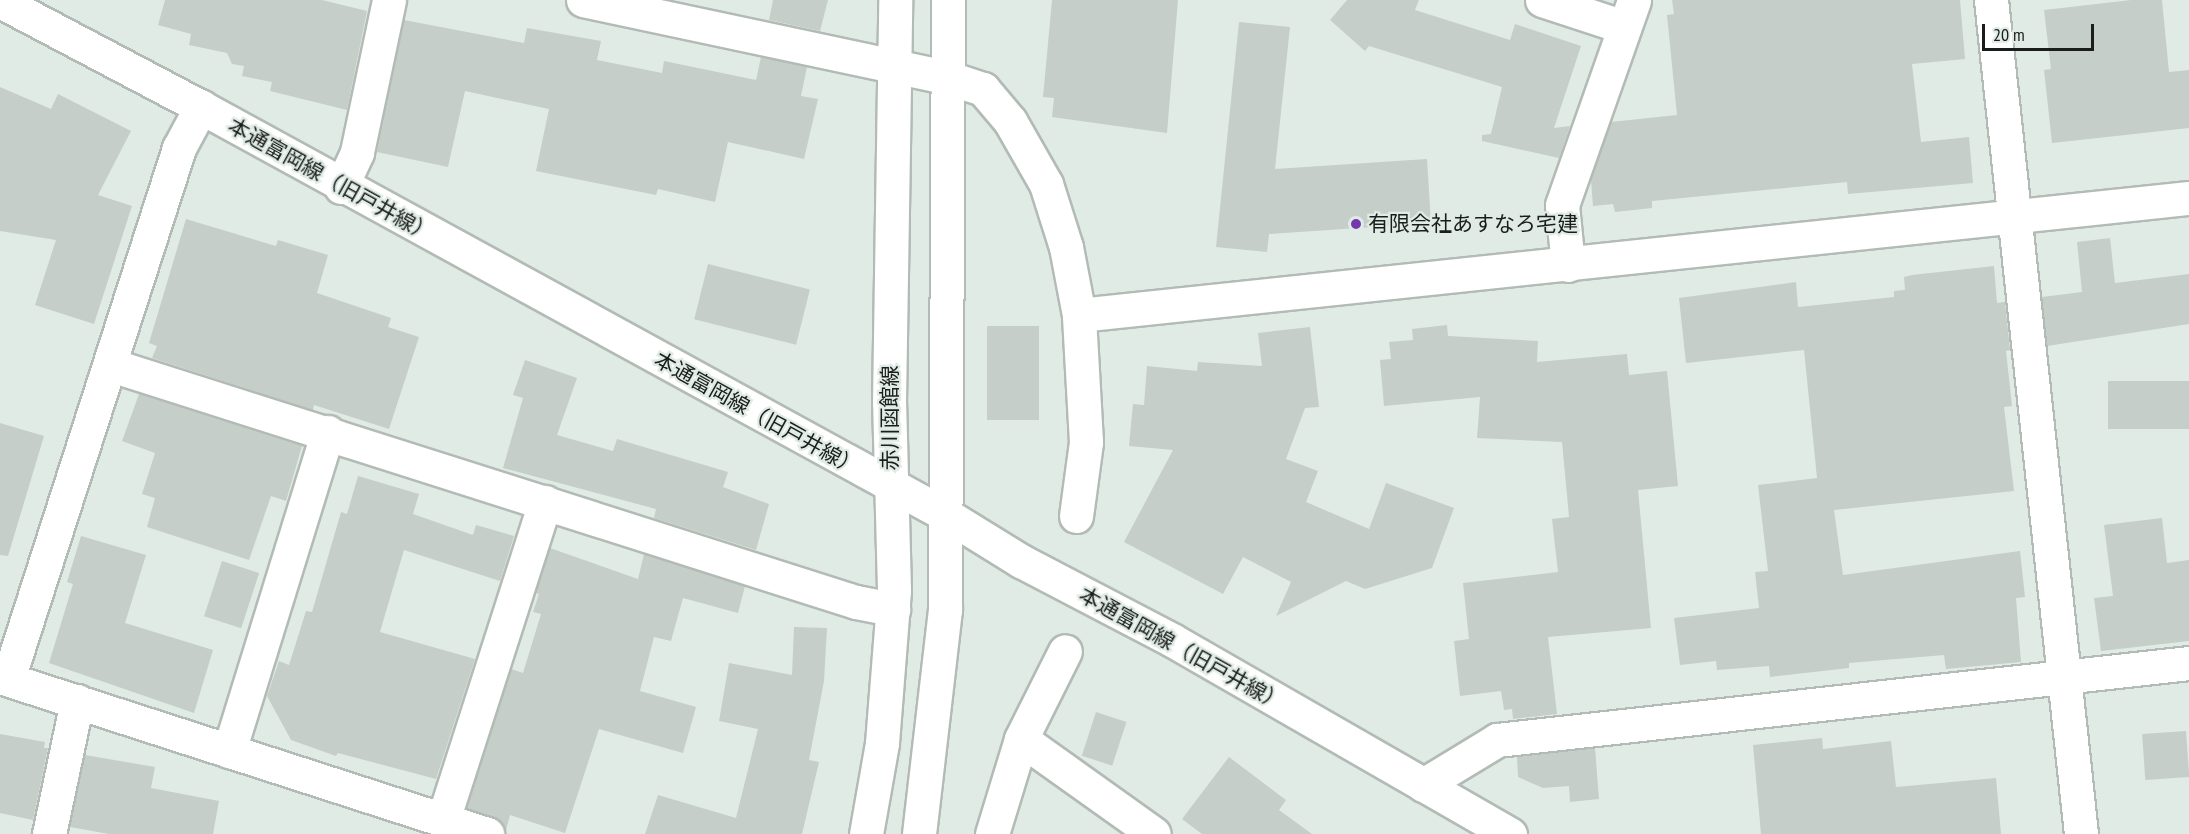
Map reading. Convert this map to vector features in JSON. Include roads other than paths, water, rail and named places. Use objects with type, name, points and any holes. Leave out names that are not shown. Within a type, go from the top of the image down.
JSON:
[{"type":"street","points":[[341,187],[357,152],[389,0]]},
{"type":"street","points":[[583,0],[949,78],[983,89],[1028,150],[1046,184],[1066,247],[1079,315],[1086,442],[1076,516]]},
{"type":"street","name":"赤川函館線","points":[[866,834],[882,742],[892,609],[895,0]]},
{"type":"street","points":[[918,834],[945,610],[948,516],[944,428],[948,0]]},
{"type":"street","points":[[1542,0],[1629,14],[1562,205],[1568,265]]},
{"type":"street","points":[[1991,0],[2081,834]]},
{"type":"street","name":"本通富岡線（旧戸井線）","points":[[0,1],[201,107],[341,187],[891,488],[948,516],[1510,834]]},
{"type":"street","points":[[201,107],[179,148],[111,365],[4,678],[484,834]]},
{"type":"street","points":[[1079,315],[2189,198]]},
{"type":"street","points":[[111,365],[328,432],[856,602],[892,609]]},
{"type":"street","points":[[229,751],[328,432]]},
{"type":"street","points":[[443,820],[545,502]]},
{"type":"street","points":[[992,834],[1021,738],[1065,651]]},
{"type":"street","points":[[1423,785],[1497,740],[2189,663]]},
{"type":"street","points":[[49,834],[77,701]]},
{"type":"street","points":[[1021,738],[1155,834]]},
{"type":"place","name":"有限会社あすなろ宅建","points":[[1356,224]]}]
